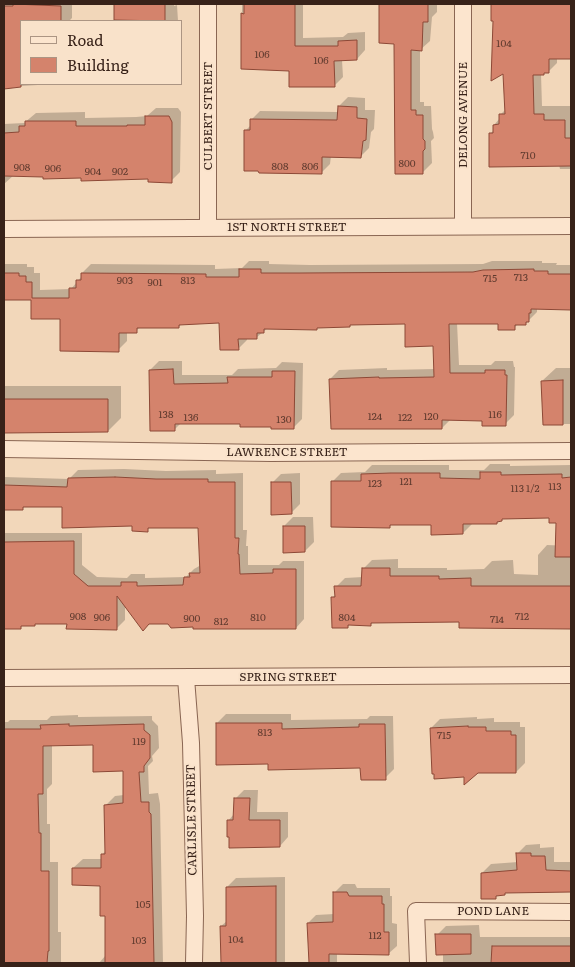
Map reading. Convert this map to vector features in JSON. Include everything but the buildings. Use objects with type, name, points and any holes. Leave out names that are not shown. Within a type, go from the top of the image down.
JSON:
[{"type":"street","name":"CULBERT STREET","points":[[208,4],[208,228]]},
{"type":"street","name":"DELONG AVENUE","points":[[463,4],[463,226]]},
{"type":"street","name":"1ST NORTH STREET","points":[[4,229],[571,226]]},
{"type":"street","name":"LAWRENCE STREET","points":[[4,450],[271,453],[571,451]]},
{"type":"street","name":"SPRING STREET","points":[[4,678],[571,675]]},
{"type":"street","name":"CARLISLE STREET","points":[[186,678],[191,743],[195,916],[194,963]]},
{"type":"street","name":"POND LANE","points":[[418,963],[416,911],[571,912]]}]
